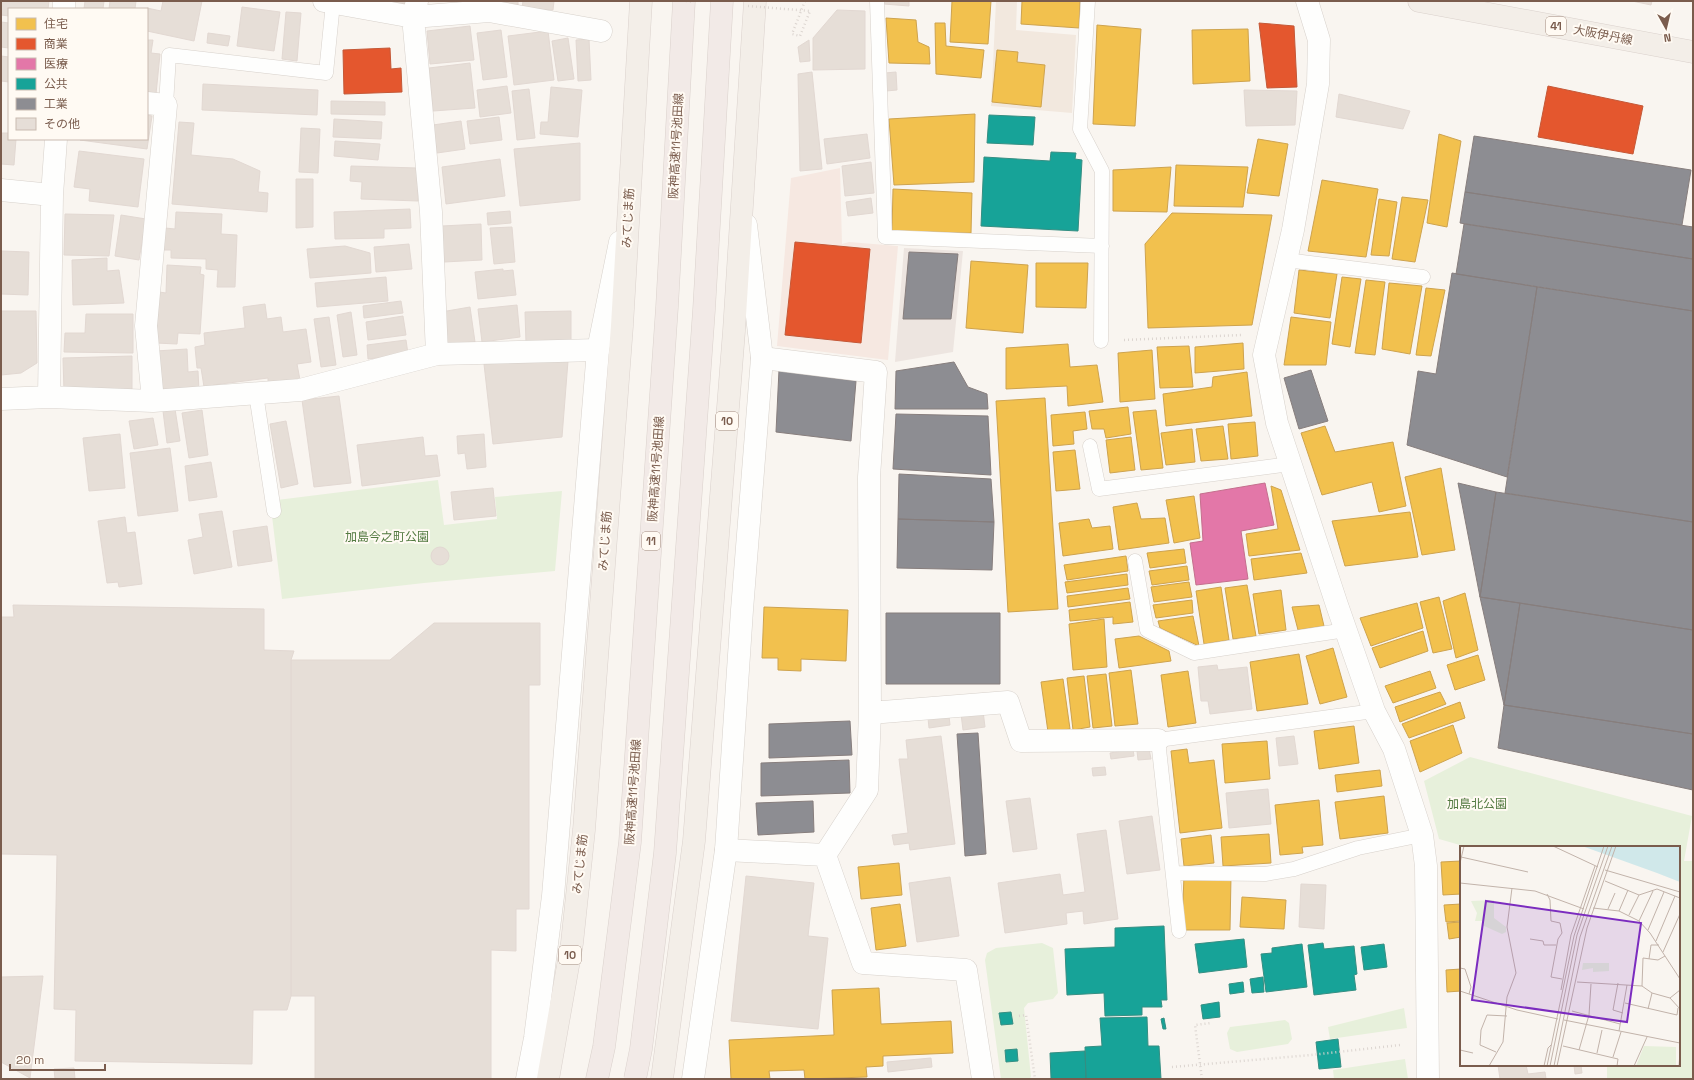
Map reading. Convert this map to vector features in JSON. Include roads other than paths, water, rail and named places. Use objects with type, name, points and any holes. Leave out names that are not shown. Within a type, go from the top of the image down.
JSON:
[{"type":"highway","name":"阪神高速11号池田線","points":[[597,1079],[604,1047],[630,842],[667,307],[684,1]]},
{"type":"highway","points":[[635,1079],[641,1049],[665,853],[703,318],[722,1]]},
{"type":"main road","name":"みてじま筋","points":[[548,1079],[572,943],[584,830],[622,326],[642,1]]},
{"type":"main road","name":"10","points":[[662,1079],[694,841],[743,200],[755,1]]},
{"type":"main road","name":"大阪伊丹線","points":[[1419,1],[1693,52]]},
{"type":"street","points":[[1308,1],[1319,40],[1318,84],[1286,260],[1264,355],[1277,423],[1290,464],[1374,711],[1394,749],[1422,835],[1426,866],[1428,1079]]},
{"type":"street","points":[[328,2],[415,9],[489,11],[601,31]]},
{"type":"street","points":[[415,9],[431,212],[437,354]]},
{"type":"street","points":[[152,401],[146,326],[156,104]]},
{"type":"street","points":[[49,397],[52,195],[56,140]]},
{"type":"street","points":[[1,190],[52,195]]},
{"type":"street","points":[[527,1079],[535,1038],[553,896],[598,350],[629,199]]},
{"type":"street","points":[[693,1079],[726,850],[742,610],[762,358],[743,200]]},
{"type":"street","points":[[1,399],[49,397],[152,401],[256,394],[300,390],[437,354],[598,350]]},
{"type":"street","points":[[762,358],[876,372],[869,477],[870,713],[867,790],[825,854]]},
{"type":"street","points":[[870,713],[1008,702],[1021,741],[1158,740]]},
{"type":"street","points":[[726,850],[825,854]]},
{"type":"street","points":[[825,854],[863,963],[966,970],[983,1079]]},
{"type":"lane","points":[[877,1],[885,238],[1102,246]]},
{"type":"lane","points":[[1088,1],[1080,129],[1102,171],[1102,341]]},
{"type":"lane","points":[[156,104],[169,55],[326,73],[328,2]]},
{"type":"lane","points":[[1286,260],[1423,277]]},
{"type":"lane","points":[[256,394],[274,511]]},
{"type":"lane","points":[[1090,446],[1099,489],[1290,464]]},
{"type":"lane","points":[[1134,560],[1147,630],[1194,654],[1346,630]]},
{"type":"lane","points":[[1179,931],[1174,873],[1158,740],[1374,711]]},
{"type":"lane","points":[[1174,873],[1265,874],[1294,869],[1358,848],[1422,835]]},
{"type":"park label","name":"加島今之町公園","points":[[387,537]]},
{"type":"park label","name":"加島北公園","points":[[1477,804]]}]
